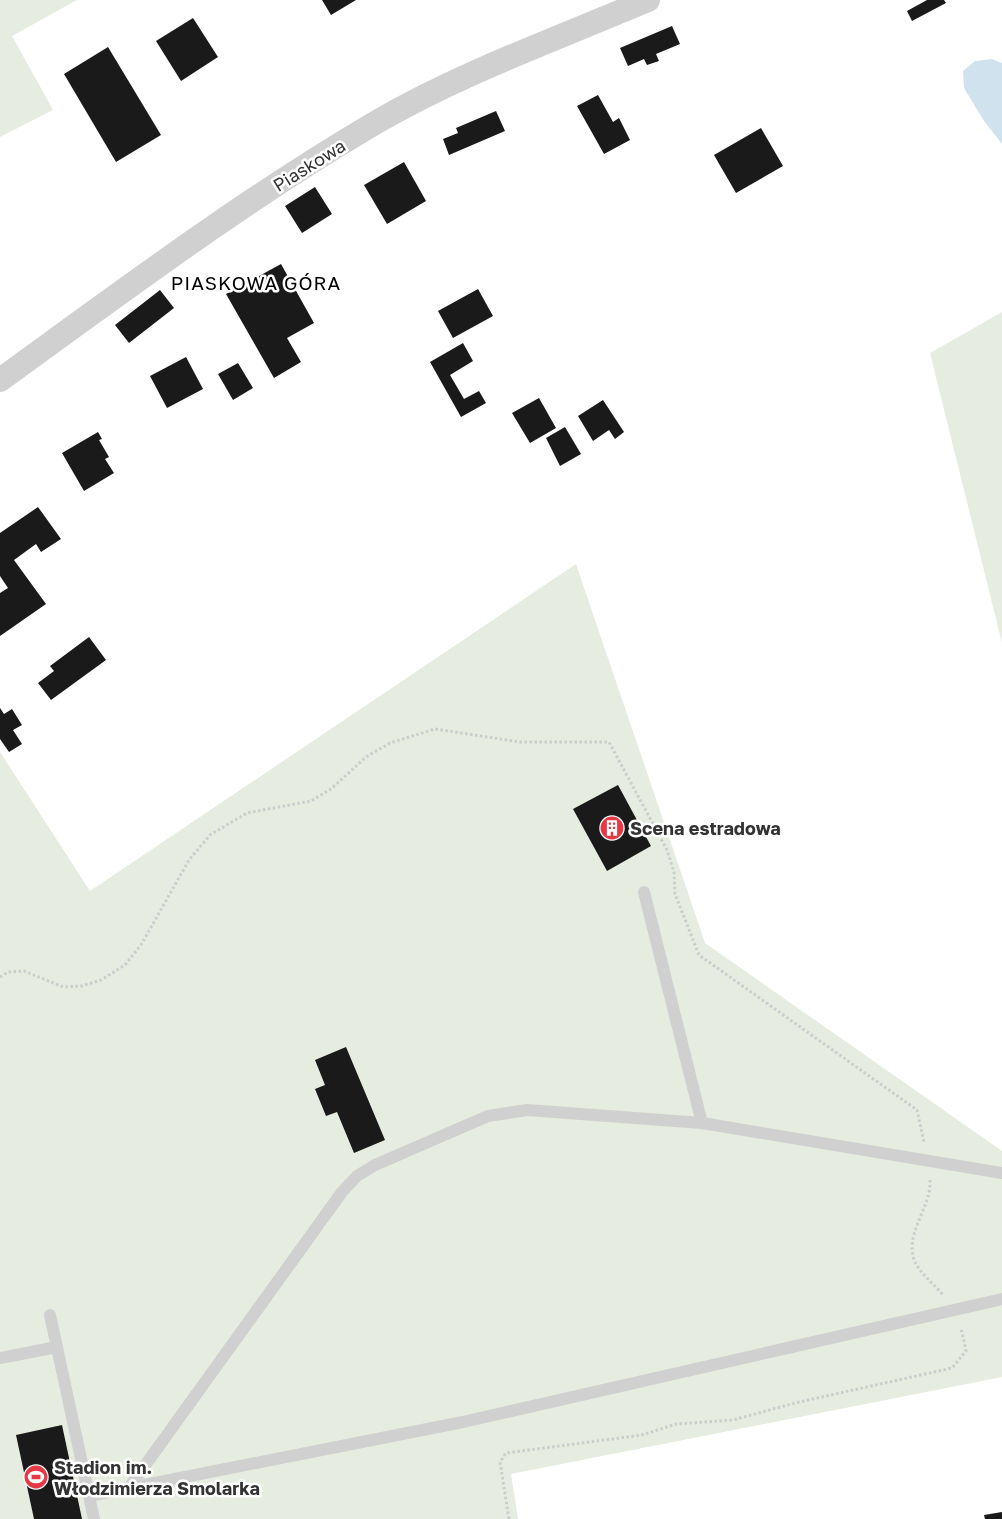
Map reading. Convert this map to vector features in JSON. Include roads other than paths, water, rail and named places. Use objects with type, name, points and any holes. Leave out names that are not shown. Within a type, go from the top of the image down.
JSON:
[{"type":"street","name":"Piaskowa","points":[[0,380],[208,230],[376,123],[462,78],[648,0]]},
{"type":"lane","points":[[644,892],[702,1123]]},
{"type":"lane","points":[[128,1489],[342,1192],[357,1176],[375,1165],[488,1116],[526,1110],[702,1123],[1002,1173]]},
{"type":"lane","points":[[89,1496],[463,1422],[1002,1299]]},
{"type":"lane","points":[[50,1315],[94,1519]]},
{"type":"lane","points":[[0,1358],[57,1347]]},
{"type":"water","points":[[992,59],[1002,63],[1002,144],[984,121],[964,88],[963,71],[975,61]]},
{"type":"place","name":"Scena estradowa","points":[[612,828]]},
{"type":"place","name":"Stadion im. Włodzimierza Smolarka","points":[[36,1477]]},
{"type":"district","name":"PIASKOWA GÓRA","points":[[256,282]]}]
